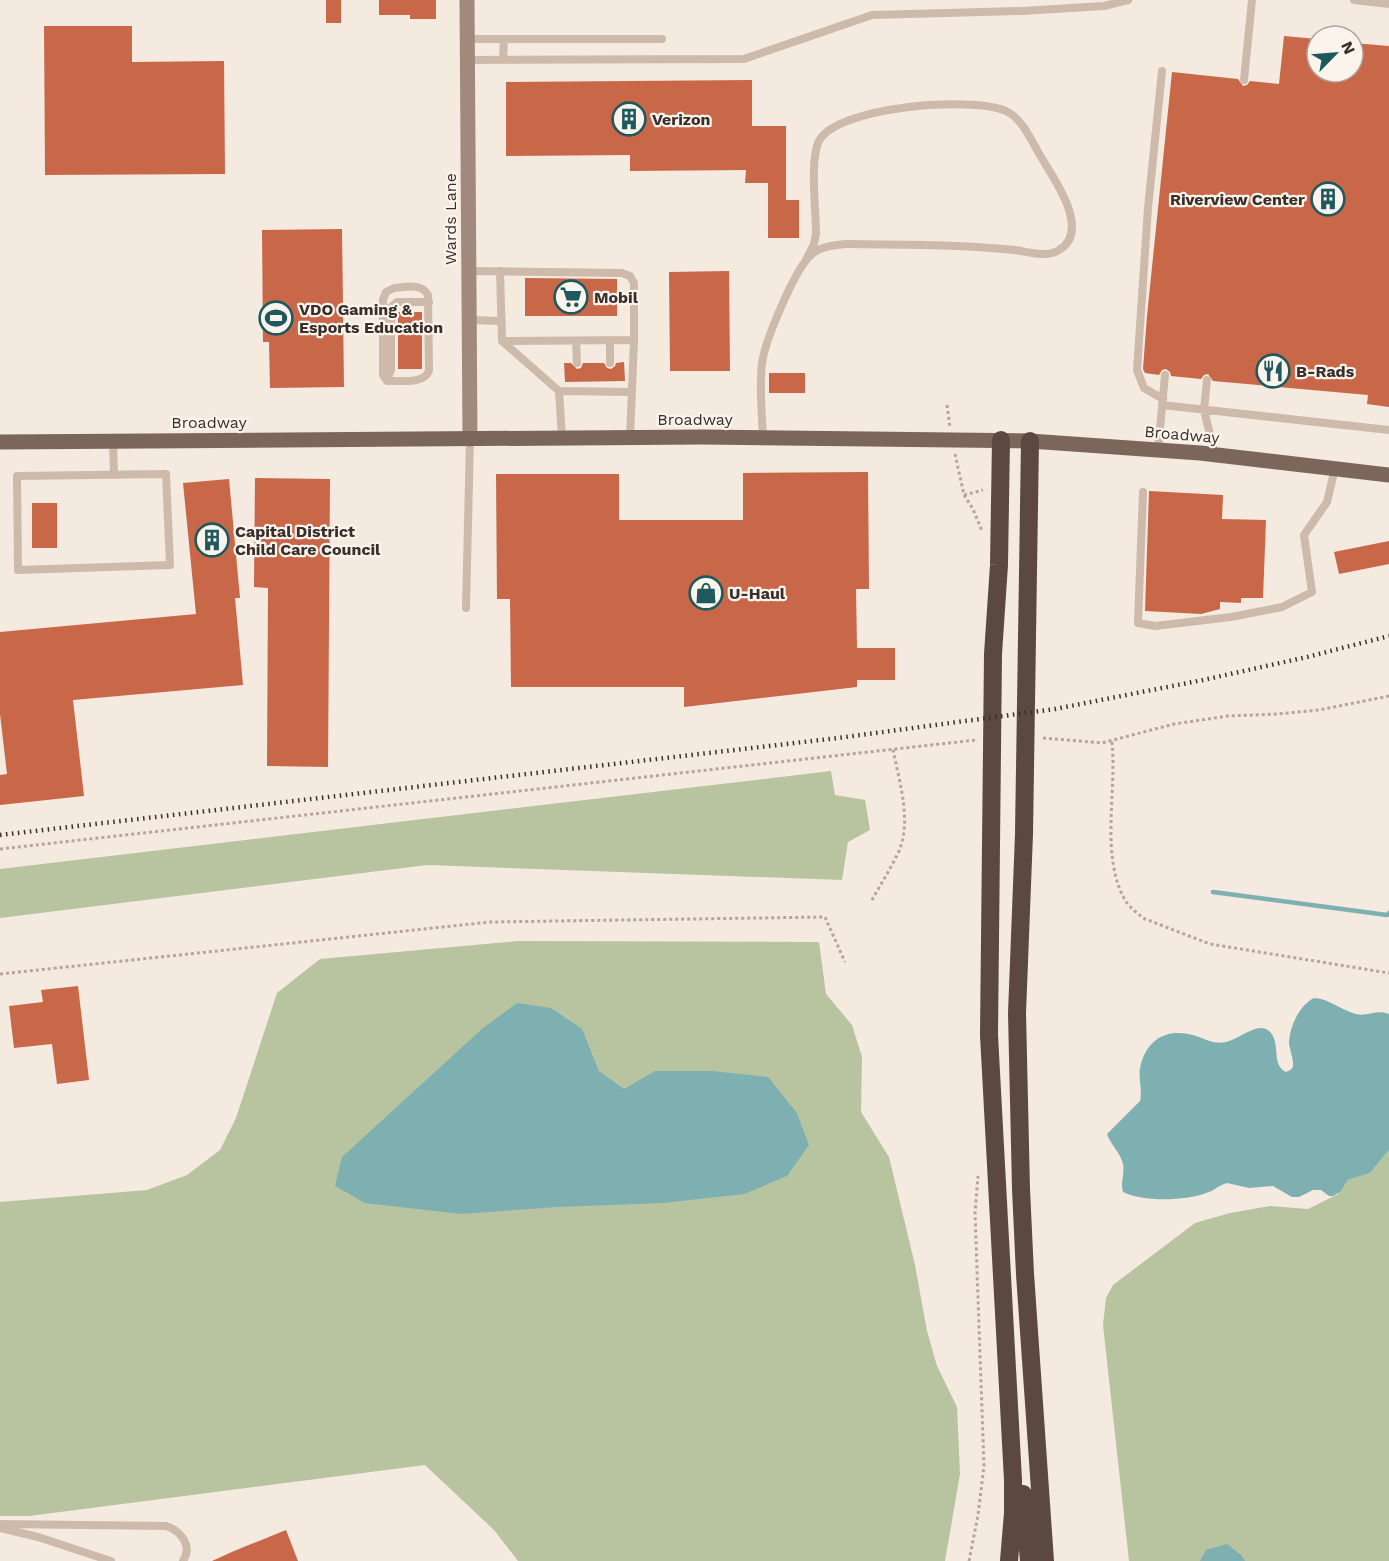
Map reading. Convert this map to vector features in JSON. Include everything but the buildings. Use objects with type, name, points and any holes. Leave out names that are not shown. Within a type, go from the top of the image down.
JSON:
[{"type":"highway","points":[[1001,440],[998,576],[993,654],[989,1035],[1001,1277],[1008,1367],[1013,1513],[1009,1561]]},
{"type":"highway","points":[[1030,441],[1024,805],[1017,1013],[1021,1189],[1045,1561]]},
{"type":"highway","points":[[1031,1365],[1055,1561]]},
{"type":"highway","points":[[1008,1367],[1022,1479],[1029,1561]]},
{"type":"main road","name":"Broadway","points":[[0,442],[562,437],[1001,440],[1215,454],[1389,475]]},
{"type":"street","name":"Wards Lane","points":[[467,0],[470,439]]},
{"type":"lane","points":[[467,60],[744,59],[878,14],[1022,11],[1104,6],[1128,0]]},
{"type":"lane","points":[[1244,80],[1252,0]]},
{"type":"lane","points":[[1354,0],[1389,4]]},
{"type":"lane","points":[[467,39],[662,39]]},
{"type":"lane","points":[[503,60],[504,39]]},
{"type":"lane","points":[[1162,71],[1148,208],[1137,370],[1144,388],[1162,402],[1203,410],[1389,430]]},
{"type":"lane","points":[[763,438],[764,353],[777,314],[814,244],[816,234],[815,166],[818,143],[834,126],[870,113],[915,107],[972,104],[1006,111],[1022,125],[1064,195],[1070,214],[1071,229],[1068,241],[1062,249],[1052,253],[993,248],[847,244],[820,249],[806,260]]},
{"type":"lane","points":[[469,271],[622,273],[630,276],[634,283],[630,437]]},
{"type":"lane","points":[[500,271],[502,341],[559,391],[632,392]]},
{"type":"lane","points":[[420,287],[428,293],[429,302],[428,375],[420,380],[387,381],[383,373],[382,302],[385,294],[394,288],[420,287]]},
{"type":"lane","points":[[387,381],[391,370],[391,306],[397,302],[429,302]]},
{"type":"lane","points":[[469,320],[502,321]]},
{"type":"lane","points":[[576,340],[577,363]]},
{"type":"lane","points":[[610,340],[610,363]]},
{"type":"lane","points":[[502,341],[634,340]]},
{"type":"lane","points":[[1158,450],[1165,375]]},
{"type":"lane","points":[[1207,380],[1203,410],[1215,454]]},
{"type":"lane","points":[[610,381],[610,392]]},
{"type":"lane","points":[[577,382],[577,391]]},
{"type":"lane","points":[[559,391],[562,437]]},
{"type":"lane","points":[[466,608],[470,439]]},
{"type":"lane","points":[[113,441],[114,475]]},
{"type":"lane","points":[[1143,492],[1138,623],[1155,627],[1282,607],[1312,592],[1304,535],[1327,502],[1335,468]]},
{"type":"lane","points":[[166,474],[170,566],[18,570],[17,476],[114,475],[166,474]]},
{"type":"lane","points":[[0,1526],[111,1561]]},
{"type":"lane","points":[[0,1526],[166,1527],[176,1529],[185,1541],[187,1554],[183,1561]]},
{"type":"path","points":[[947,405],[963,495],[973,509],[982,531]]},
{"type":"path","points":[[963,495],[1000,485]]},
{"type":"path","points":[[1041,738],[1112,742],[1174,724],[1228,716],[1299,712],[1389,696]]},
{"type":"path","points":[[0,849],[987,740]]},
{"type":"path","points":[[1112,742],[1114,759],[1112,830],[1115,870],[1125,901],[1138,914],[1145,919],[1210,944],[1389,973]]},
{"type":"path","points":[[872,900],[899,850],[904,827],[904,808],[893,749]]},
{"type":"path","points":[[0,974],[490,922],[825,917],[845,962]]},
{"type":"green space","points":[[831,771],[835,795],[865,800],[870,830],[848,842],[842,880],[427,865],[0,918],[0,869]]},
{"type":"green space","points":[[518,941],[819,942],[826,994],[852,1025],[862,1057],[861,1112],[889,1157],[915,1265],[927,1331],[937,1366],[957,1407],[960,1474],[945,1561],[518,1561],[494,1530],[425,1465],[29,1516],[0,1516],[0,1202],[147,1190],[187,1175],[220,1150],[236,1118],[277,993],[320,959]]},
{"type":"green space","points":[[1389,1150],[1389,1561],[1129,1561],[1103,1325],[1106,1298],[1113,1285],[1195,1223],[1230,1213],[1270,1206],[1308,1209],[1338,1194],[1348,1180],[1370,1173]]},
{"type":"water","points":[[1314,998],[1325,1000],[1356,1014],[1380,1012],[1389,1014],[1389,1150],[1370,1173],[1348,1180],[1340,1192],[1333,1196],[1321,1190],[1313,1190],[1299,1197],[1292,1197],[1273,1186],[1249,1188],[1227,1183],[1197,1196],[1176,1199],[1141,1198],[1123,1192],[1123,1164],[1107,1134],[1140,1101],[1140,1069],[1150,1046],[1163,1036],[1180,1033],[1222,1043],[1259,1028],[1269,1031],[1273,1036],[1278,1064],[1286,1072],[1293,1066],[1289,1042],[1294,1022],[1304,1005]]},
{"type":"water","points":[[517,1003],[551,1008],[582,1029],[599,1071],[624,1089],[655,1071],[712,1071],[768,1077],[797,1113],[809,1145],[787,1176],[744,1194],[663,1203],[461,1214],[365,1203],[335,1186],[342,1157],[483,1028]]},
{"type":"water","points":[[1227,1544],[1245,1561],[1200,1561],[1206,1550]]},
{"type":"waterway","points":[[1213,892],[1387,915],[1389,913]]},
{"type":"railway","points":[[0,835],[838,738],[1055,709],[1203,680],[1389,636]]},
{"type":"place","name":"Verizon","points":[[629,119]]},
{"type":"place","name":"Riverview Center","points":[[1328,199]]},
{"type":"place","name":"Mobil","points":[[571,297]]},
{"type":"place","name":"VDO Gaming & Esports Education","points":[[276,318]]},
{"type":"place","name":"B-Rads","points":[[1273,371]]},
{"type":"place","name":"Capital District Child Care Council","points":[[212,540]]},
{"type":"place","name":"U-Haul","points":[[706,593]]}]
